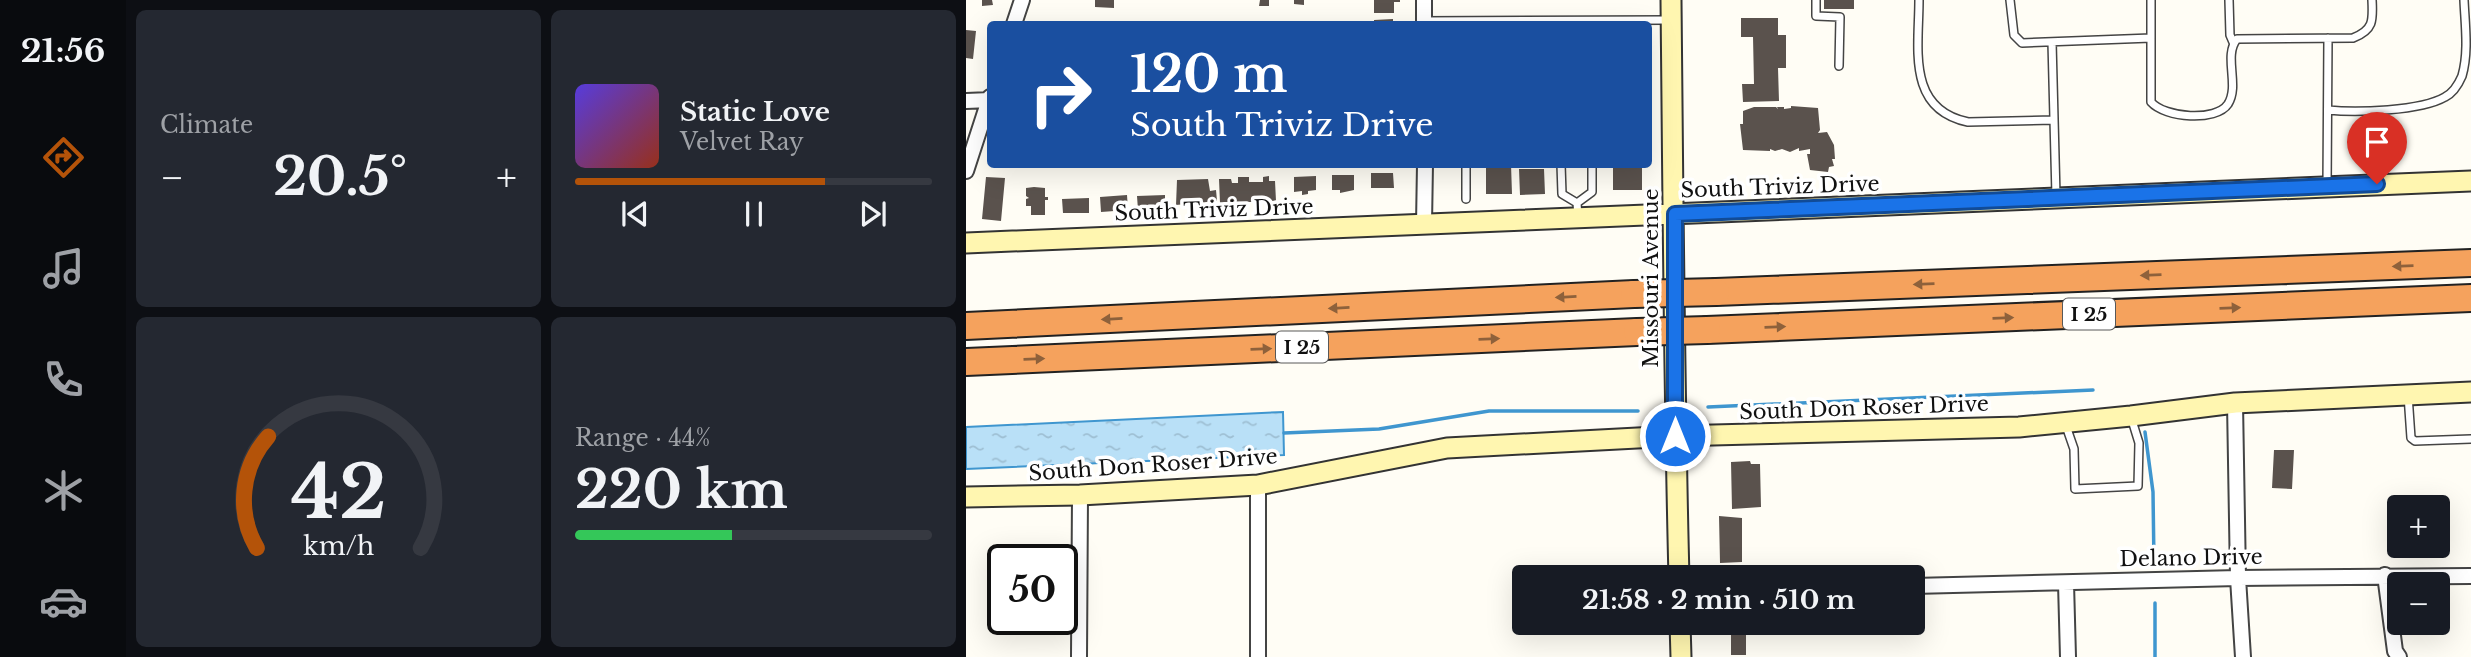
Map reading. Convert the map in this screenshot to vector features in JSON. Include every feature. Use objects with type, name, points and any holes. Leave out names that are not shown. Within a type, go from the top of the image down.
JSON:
[{"type":"highway","name":"I 25","points":[[966,324],[1634,294],[2471,263]]},
{"type":"highway","name":"I 25","points":[[966,362],[2471,298]]},
{"type":"street","points":[[1015,21],[1022,0]]},
{"type":"street","points":[[1424,0],[1424,21]]},
{"type":"street","name":"Missouri Avenue","points":[[1671,0],[1679,565]]},
{"type":"street","points":[[966,101],[987,99]]},
{"type":"street","points":[[966,170],[987,108]]},
{"type":"street","points":[[1424,224],[1425,168]]},
{"type":"street","name":"South Triviz Drive","points":[[966,243],[1424,224],[1577,210],[1675,214],[2471,181]]},
{"type":"street","name":"South Don Roser Drive","points":[[966,497],[1080,495],[1258,485],[1447,448],[1675,436],[2019,427],[2235,402],[2471,392]]},
{"type":"street","points":[[2235,402],[2238,578],[2243,657]]},
{"type":"street","points":[[1258,485],[1258,657]]},
{"type":"street","points":[[1079,657],[1080,495]]},
{"type":"street","points":[[2385,575],[2395,651],[2399,657]]},
{"type":"street","name":"Delano Drive","points":[[1925,586],[2385,575],[2471,576]]},
{"type":"street","points":[[2066,583],[2068,657]]},
{"type":"street","points":[[1680,635],[1681,657]]},
{"type":"lane","points":[[1816,0],[1816,16],[1840,17],[1839,66]]},
{"type":"lane","points":[[1919,0],[1919,75],[1924,92],[1940,110],[1955,119],[1968,122],[2054,120]]},
{"type":"lane","points":[[2010,0],[2015,38],[2022,43],[2151,38]]},
{"type":"lane","points":[[2151,0],[2151,102],[2169,114],[2191,116],[2217,113],[2228,103],[2231,95],[2233,42],[2230,35],[2229,0]]},
{"type":"lane","points":[[2233,42],[2237,38],[2353,38],[2364,34],[2372,18],[2372,0]]},
{"type":"lane","points":[[2328,110],[2403,108],[2429,103],[2450,93],[2457,85],[2462,72],[2464,0]]},
{"type":"lane","points":[[1589,21],[1671,20]]},
{"type":"lane","points":[[2327,187],[2328,38]]},
{"type":"lane","points":[[2052,43],[2056,198]]},
{"type":"lane","points":[[1466,168],[1466,199]]},
{"type":"lane","points":[[1561,168],[1562,194],[1577,210],[1592,192],[1592,168]]},
{"type":"lane","points":[[2408,395],[2411,438],[2415,441],[2471,439]]},
{"type":"lane","points":[[2065,422],[2074,449],[2075,489],[2138,486],[2139,443],[2131,416]]},
{"type":"water","points":[[1283,412],[1284,455],[966,469],[966,427]]},
{"type":"building","points":[[982,0],[992,0],[993,5],[982,6]]},
{"type":"building","points":[[1095,0],[1114,0],[1114,8],[1095,7]]},
{"type":"building","points":[[1260,0],[1269,0],[1269,6],[1259,6]]},
{"type":"building","points":[[1294,0],[1304,0],[1304,5],[1294,4]]},
{"type":"building","points":[[1374,0],[1400,2],[1394,2],[1394,13],[1374,13]]},
{"type":"building","points":[[1824,0],[1854,0],[1854,9],[1824,9]]},
{"type":"building","points":[[1741,18],[1778,18],[1778,35],[1786,35],[1786,68],[1778,68],[1779,101],[1743,102],[1742,84],[1754,84],[1753,37],[1741,37]]},
{"type":"building","points":[[966,30],[976,31],[973,59],[966,58]]},
{"type":"building","points":[[1791,106],[1818,108],[1818,133],[1827,132],[1834,145],[1834,166],[1829,167],[1828,172],[1810,170],[1807,154],[1810,154],[1810,149],[1799,151],[1799,148],[1790,152],[1782,149],[1743,150],[1740,124],[1743,124],[1743,111],[1754,107],[1784,109]]},
{"type":"building","points":[[1486,168],[1511,168],[1512,194],[1486,194]]},
{"type":"building","points":[[1613,168],[1642,168],[1642,190],[1613,190]]},
{"type":"building","points":[[1519,169],[1544,169],[1545,194],[1520,195]]},
{"type":"building","points":[[1371,173],[1393,173],[1394,188],[1371,188]]},
{"type":"building","points":[[1332,175],[1354,175],[1354,190],[1340,193],[1340,190],[1332,190]]},
{"type":"building","points":[[1269,176],[1269,181],[1275,181],[1276,201],[1220,203],[1219,179],[1231,179],[1232,183],[1238,183],[1238,177],[1249,177],[1249,182],[1263,182],[1263,177]]},
{"type":"building","points":[[1316,176],[1316,190],[1302,195],[1302,191],[1294,192],[1294,177]]},
{"type":"building","points":[[986,177],[1005,178],[1001,221],[982,219]]},
{"type":"building","points":[[1208,179],[1210,191],[1216,190],[1217,201],[1176,205],[1177,180]]},
{"type":"building","points":[[1026,188],[1045,188],[1045,197],[1048,197],[1048,200],[1045,200],[1045,215],[1031,215],[1031,206],[1026,206],[1026,199],[1029,198],[1026,196]]},
{"type":"building","points":[[1127,195],[1128,210],[1101,212],[1100,197]]},
{"type":"building","points":[[1165,195],[1165,209],[1138,210],[1137,196]]},
{"type":"building","points":[[1089,198],[1089,213],[1063,213],[1062,199]]},
{"type":"building","points":[[2274,450],[2294,450],[2292,489],[2272,488]]},
{"type":"building","points":[[1750,461],[1751,464],[1760,464],[1761,507],[1732,509],[1731,462]]},
{"type":"building","points":[[1719,516],[1742,518],[1742,562],[1720,563]]},
{"type":"building","points":[[1731,635],[1746,635],[1746,655],[1731,655]]},
{"type":"waterway","points":[[1708,407],[2093,390]]},
{"type":"waterway","points":[[1284,433],[1379,429],[1489,411],[1638,411]]},
{"type":"waterway","points":[[2145,432],[2153,492],[2154,564]]},
{"type":"waterway","points":[[2155,603],[2155,657]]},
{"type":"route","points":[[1675,436],[1675,214],[2377,184]]}]
